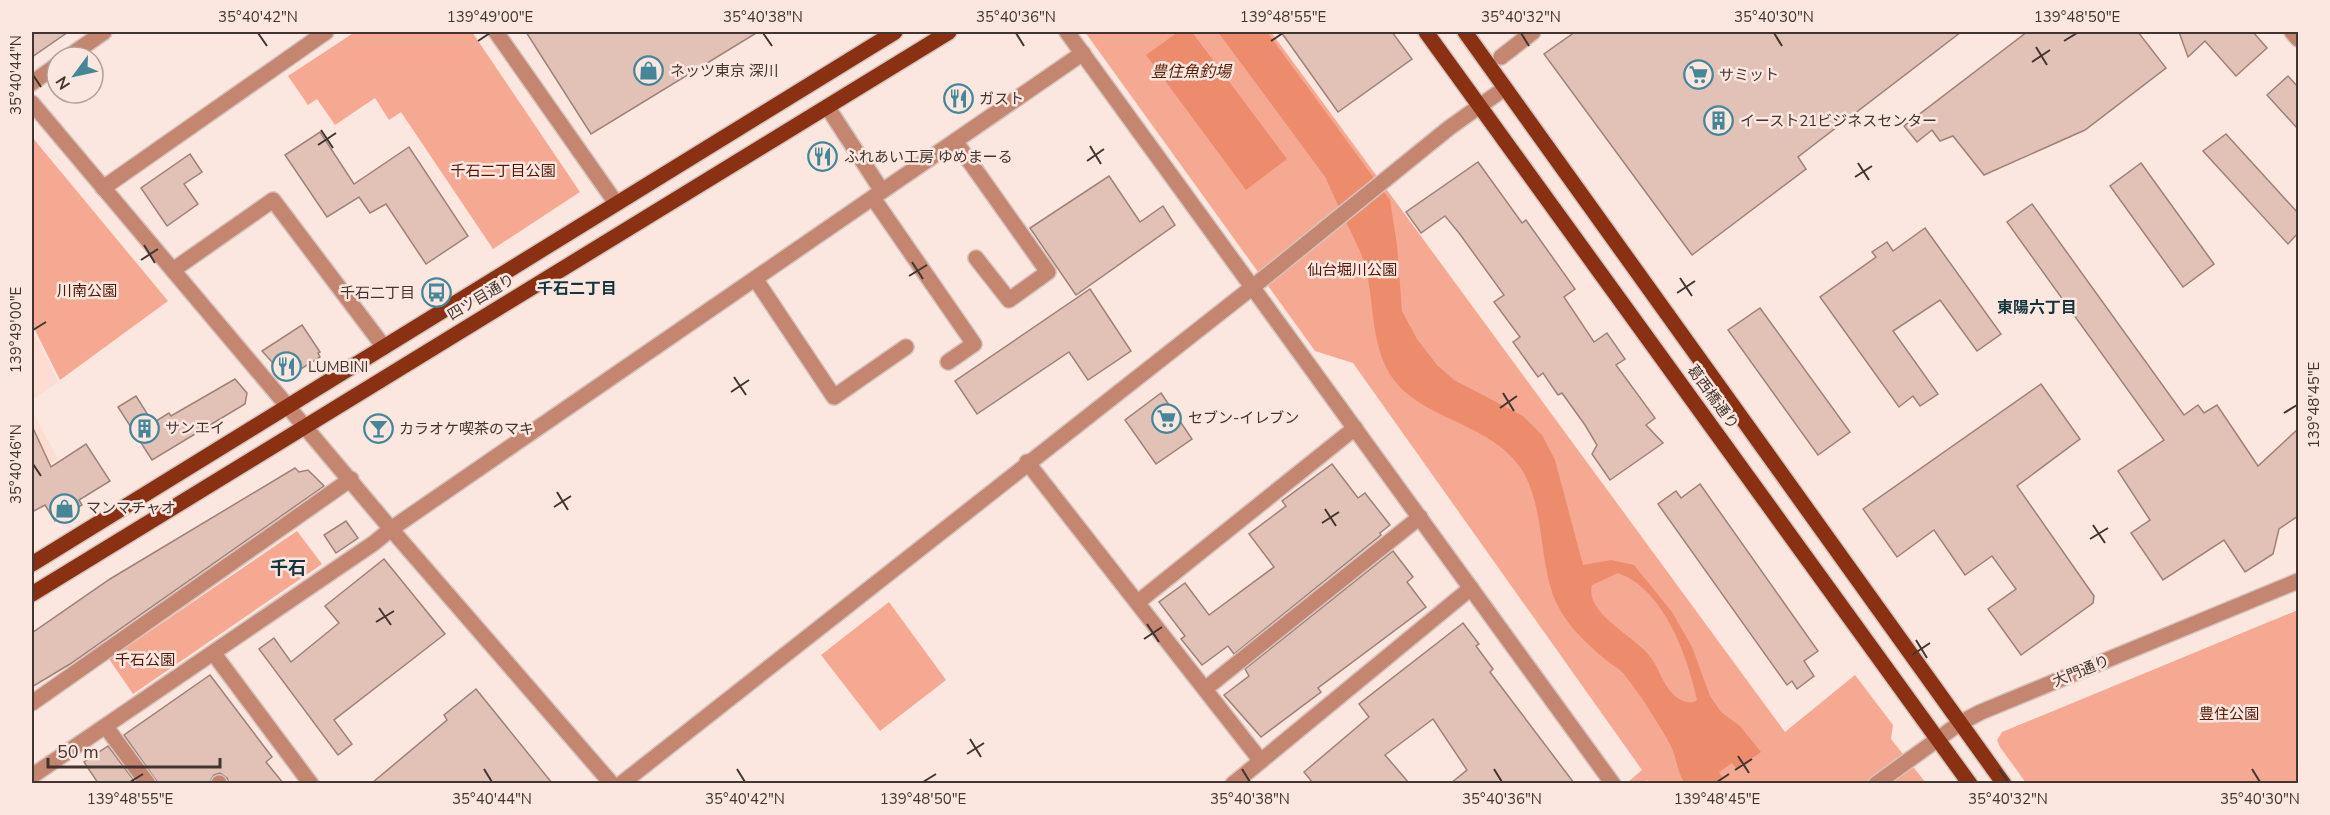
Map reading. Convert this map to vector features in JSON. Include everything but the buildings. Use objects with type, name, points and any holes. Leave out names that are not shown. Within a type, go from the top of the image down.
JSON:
[{"type":"main road","name":"四ツ目通り","points":[[32,564],[895,32]]},
{"type":"main road","name":"四ツ目通り","points":[[32,594],[949,32]]},
{"type":"main road","name":"葛西橋通り","points":[[1426,32],[1970,783]]},
{"type":"main road","name":"葛西橋通り","points":[[1464,32],[2004,783]]},
{"type":"street","points":[[89,36],[104,32]]},
{"type":"street","points":[[103,188],[326,32]]},
{"type":"street","points":[[496,32],[615,203]]},
{"type":"street","points":[[1067,32],[1254,286],[1613,783]]},
{"type":"street","points":[[1501,57],[1533,32]]},
{"type":"street","points":[[2292,32],[2298,39]]},
{"type":"street","points":[[32,776],[214,654],[391,529],[1083,53]]},
{"type":"street","points":[[32,83],[45,74]]},
{"type":"street","points":[[621,783],[1254,286],[1381,183],[1505,88]]},
{"type":"street","points":[[32,103],[391,529],[612,783]]},
{"type":"street","points":[[828,108],[877,194],[974,344],[948,362]]},
{"type":"street","points":[[955,141],[1048,272],[1009,300],[976,258]]},
{"type":"street","points":[[173,270],[273,200],[384,347]]},
{"type":"street","points":[[756,280],[834,397],[906,347]]},
{"type":"street","points":[[1138,602],[1355,428]]},
{"type":"street","points":[[1027,462],[1261,761]]},
{"type":"street","points":[[32,703],[351,479]]},
{"type":"street","points":[[1205,689],[1420,517]]},
{"type":"street","name":"大門通り","points":[[1876,783],[1960,723],[2298,581]]},
{"type":"street","points":[[1233,783],[1471,588]]},
{"type":"street","points":[[214,654],[311,783]]},
{"type":"street","points":[[106,727],[148,783]]},
{"type":"shaded area","points":[[32,330],[58,382],[32,400]]},
{"type":"shaded area","points":[[32,411],[58,459],[32,473]]},
{"type":"green space","name":"千石二丁目公園","points":[[355,32],[472,32],[580,192],[493,249],[401,112],[389,120],[375,98],[335,125],[317,99],[308,105],[288,76]]},
{"type":"green space","name":"仙台堀川公園","points":[[1085,32],[1271,32],[1785,732],[1855,675],[1893,725],[1891,739],[1926,783],[1650,784],[1647,780],[1643,783],[1628,782],[1642,770],[1353,363],[1315,351]]},
{"type":"green space","name":"川南公園","points":[[32,137],[168,301],[60,380],[32,324]]},
{"type":"green space","name":"千石公園","points":[[297,531],[322,564],[133,694],[109,659]]},
{"type":"green space","points":[[889,602],[946,680],[880,731],[821,655]]},
{"type":"green space","name":"豊住公園","points":[[2298,610],[2298,783],[2026,783],[2000,747],[1997,740],[2002,732]]},
{"type":"water","name":"豊住魚釣場","points":[[1178,32],[1192,32],[1287,159],[1246,190],[1146,55]]},
{"type":"water","points":[[1218,32],[1267,32],[1390,200],[1397,245],[1402,311],[1417,339],[1437,365],[1454,380],[1523,416],[1542,435],[1555,460],[1583,565],[1611,560],[1634,565],[1672,612],[1692,647],[1710,696],[1721,712],[1740,726],[1761,752],[1737,769],[1732,763],[1719,772],[1723,779],[1717,783],[1685,783],[1680,775],[1671,746],[1637,691],[1622,672],[1599,654],[1566,619],[1556,602],[1551,587],[1531,490],[1525,475],[1514,459],[1485,437],[1419,402],[1404,391],[1391,376],[1378,342],[1366,268],[1326,178]],"holes":[[[1618,573],[1634,581],[1661,609],[1671,626],[1693,683],[1697,700],[1694,702],[1684,702],[1673,694],[1644,650],[1603,615],[1596,606],[1592,596],[1592,585]]]},
{"type":"place","name":"ネッツ東京 深川","points":[[649,71]]},
{"type":"place","name":"サミット","points":[[1698,75]]},
{"type":"place","name":"ガスト","points":[[958,99]]},
{"type":"place","name":"イースト21ビジネスセンター","points":[[1719,121]]},
{"type":"place","name":"ふれあい工房 ゆめまーる","points":[[823,157]]},
{"type":"place","name":"千石二丁目","points":[[436,293]]},
{"type":"place","name":"LUMBINI","points":[[287,367]]},
{"type":"place","name":"セブン-イレブン","points":[[1167,418]]},
{"type":"place","name":"サンエイ","points":[[144,428]]},
{"type":"place","name":"カラオケ喫茶のマキ","points":[[378,429]]},
{"type":"place","name":"マンマチャオ","points":[[65,508]]},
{"type":"district","name":"千石二丁目","points":[[577,289]]},
{"type":"district","name":"東陽六丁目","points":[[2037,308]]},
{"type":"district","name":"千石","points":[[288,568]]}]
